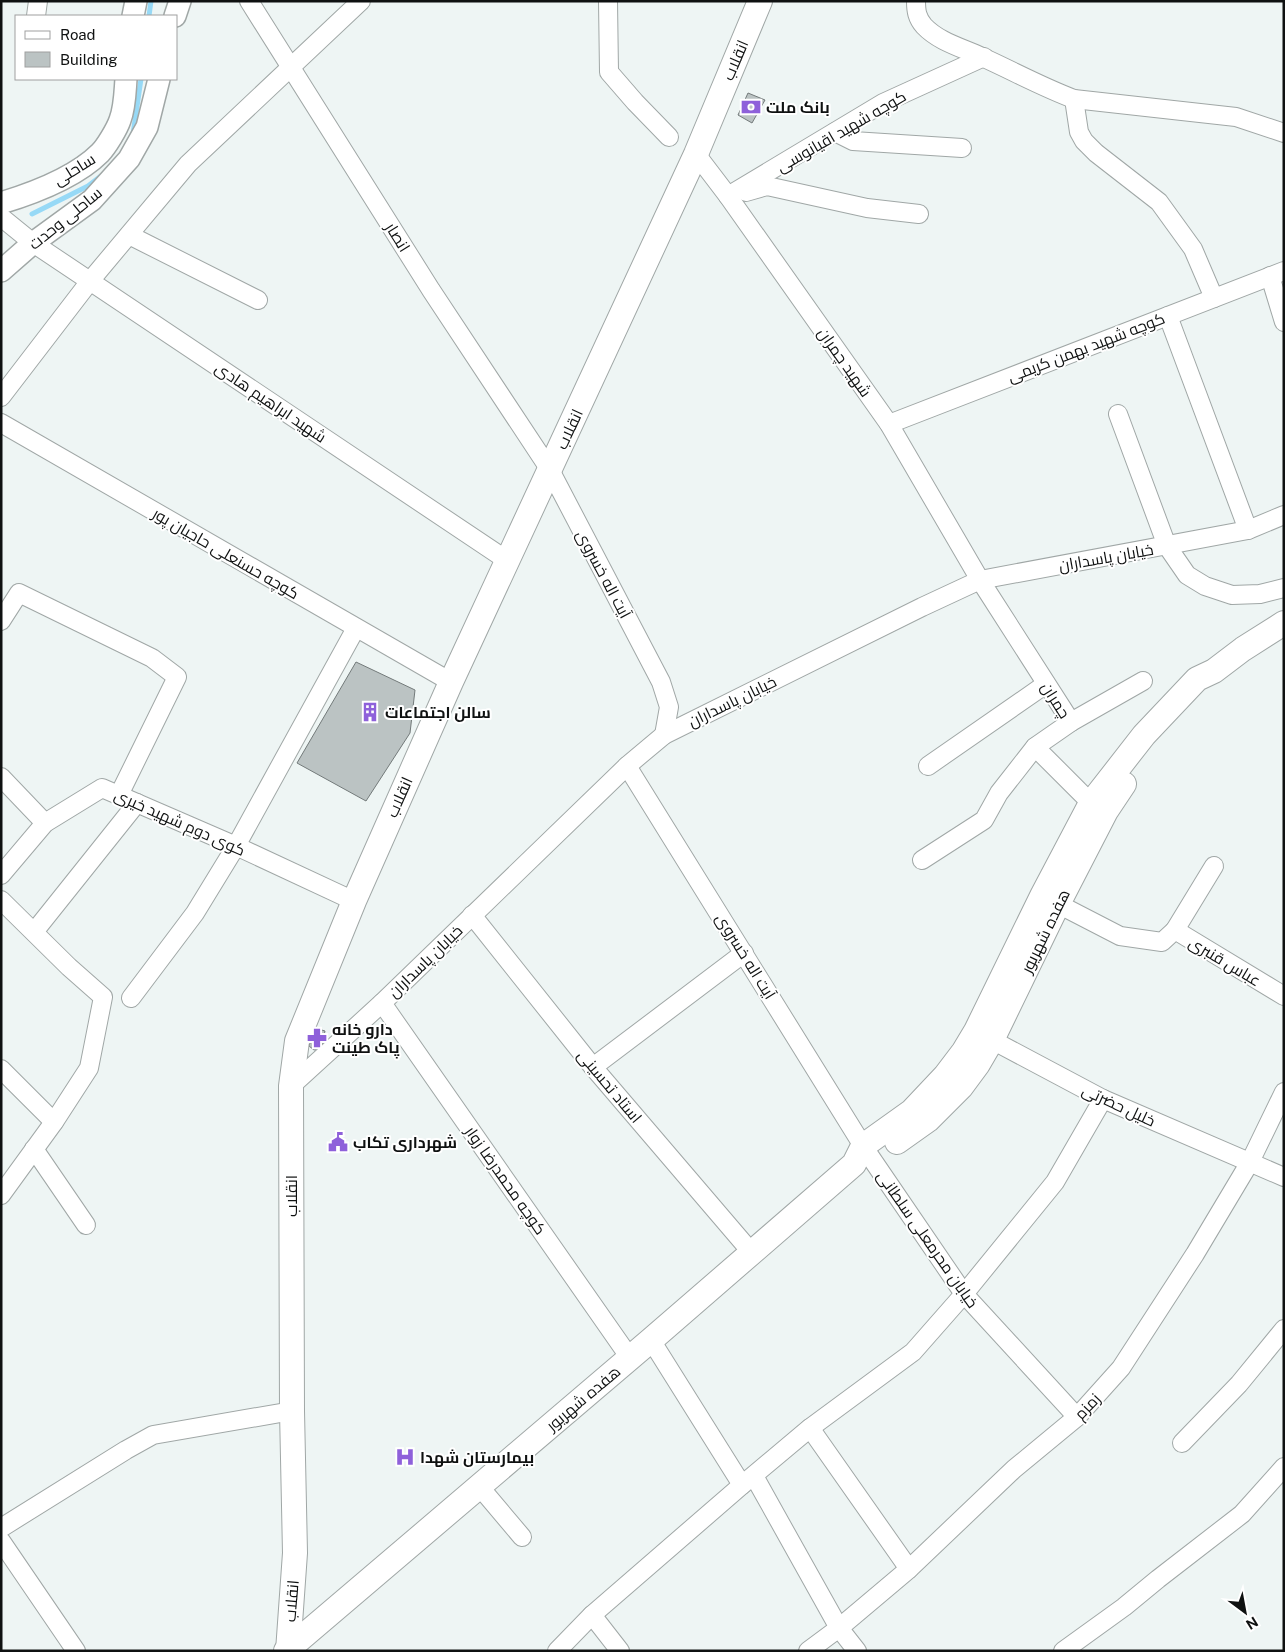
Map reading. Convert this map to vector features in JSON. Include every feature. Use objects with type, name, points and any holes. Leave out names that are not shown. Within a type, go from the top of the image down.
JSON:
[{"type":"main road","name":"انقلاب","points":[[296,1646],[292,1412],[291,1086],[297,1041],[354,900],[450,682],[696,154],[760,1]]},
{"type":"main road","name":"هفده شهریور","points":[[296,1646],[479,1486],[752,1253],[912,1111],[945,1076],[964,1051],[1091,803],[1144,735],[1197,679],[1214,671],[1243,649],[1284,623]]},
{"type":"main road","name":"هفده شهریور","points":[[863,1156],[928,1120],[978,1064],[992,1040],[1058,904],[1106,811],[1122,786],[1155,744],[1206,690],[1214,671]]},
{"type":"street","points":[[36,15],[38,1]]},
{"type":"street","points":[[133,15],[136,1]]},
{"type":"street","points":[[174,15],[180,1]]},
{"type":"street","name":"انصار","points":[[249,1],[430,290],[550,470]]},
{"type":"street","points":[[1,397],[90,281],[188,164],[361,1]]},
{"type":"street","points":[[608,1],[609,72],[669,137]]},
{"type":"street","points":[[916,1],[916,14],[924,26],[936,36],[984,57],[1050,90],[1074,99],[1236,117],[1284,133]]},
{"type":"street","name":"کوچه شهید اقیانوسی","points":[[728,196],[883,104],[984,57]]},
{"type":"street","name":"ساحلی","points":[[1,203],[34,193],[79,169],[101,152],[120,121],[124,105],[126,80]]},
{"type":"street","name":"ساحلی وحدت","points":[[1,271],[33,243],[92,200],[129,159],[147,127],[159,80]]},
{"type":"street","points":[[1074,99],[1079,132],[1084,141],[1096,153],[1159,202],[1193,249],[1214,298]]},
{"type":"street","points":[[835,132],[853,141],[962,148]]},
{"type":"street","name":"شهید چمران","points":[[696,154],[728,196],[889,424],[980,580]]},
{"type":"street","points":[[728,196],[766,186],[867,208],[919,214]]},
{"type":"street","name":"شهید ابراهیم هادی","points":[[1,217],[33,243],[508,561]]},
{"type":"street","points":[[129,235],[258,300]]},
{"type":"street","points":[[1277,273],[1284,322]]},
{"type":"street","name":"کوچه شهید بهمن کریمی","points":[[889,424],[1277,273]]},
{"type":"street","points":[[1168,316],[1248,530]]},
{"type":"street","points":[[1118,414],[1167,546],[1187,575],[1206,586],[1232,595],[1260,594],[1284,588]]},
{"type":"street","name":"کوچه حسنعلی حاجیان پور","points":[[1,423],[450,682]]},
{"type":"street","name":"آیت اله خسروی","points":[[550,470],[661,682],[669,707],[664,735]]},
{"type":"street","name":"خیابان پاسداران","points":[[291,1086],[382,1002],[628,766],[664,735],[980,580],[1248,530],[1284,515]]},
{"type":"street","name":"چمران","points":[[922,860],[984,820],[999,793],[1035,747],[1072,722],[980,580]]},
{"type":"street","points":[[1,621],[19,593],[152,658],[177,677],[119,795]]},
{"type":"street","points":[[131,998],[195,913],[236,846],[356,628]]},
{"type":"street","points":[[1072,722],[1143,681]]},
{"type":"street","points":[[928,766],[1046,684]]},
{"type":"street","points":[[1035,747],[1091,803]]},
{"type":"street","name":"آیت اله خسروی","points":[[628,766],[744,953],[863,1156]]},
{"type":"street","points":[[1,777],[45,823]]},
{"type":"street","name":"کوی دوم شهید خیری","points":[[1,875],[45,823],[102,788],[354,900]]},
{"type":"street","points":[[34,932],[137,803]]},
{"type":"street","points":[[1175,930],[1214,866]]},
{"type":"street","points":[[1,900],[69,967],[103,997],[89,1068],[54,1122],[1,1195]]},
{"type":"street","name":"عباس قنبری","points":[[1058,904],[1120,936],[1162,942],[1175,930],[1284,996]]},
{"type":"street","name":"استاد تحسینی","points":[[472,915],[593,1067],[752,1253]]},
{"type":"street","points":[[593,1067],[744,953]]},
{"type":"street","name":"کوچه محمدرضا زوار","points":[[382,1002],[630,1358]]},
{"type":"street","name":"خلیل حضرتی","points":[[992,1040],[1103,1099],[1284,1177]]},
{"type":"street","points":[[1,1069],[54,1122]]},
{"type":"street","name":"زمزم","points":[[808,1651],[839,1628],[909,1568],[1014,1469],[1077,1417],[1121,1368],[1250,1162],[1284,1092]]},
{"type":"street","points":[[557,1651],[592,1616],[810,1428],[913,1352],[964,1294],[1055,1182],[1103,1099]]},
{"type":"street","points":[[34,1149],[86,1225]]},
{"type":"street","name":"خیابان محرمعلی سلطانی","points":[[863,1156],[964,1294],[1077,1417]]},
{"type":"street","points":[[1182,1443],[1239,1384],[1284,1329]]},
{"type":"street","points":[[651,1340],[748,1481],[839,1628],[857,1651]]},
{"type":"street","points":[[1,1528],[153,1435],[292,1412]]},
{"type":"street","points":[[810,1428],[909,1568]]},
{"type":"street","points":[[1063,1651],[1124,1607],[1242,1514],[1284,1467]]},
{"type":"street","points":[[479,1486],[522,1536]]},
{"type":"street","points":[[1,1541],[76,1651]]},
{"type":"street","points":[[592,1616],[620,1651]]},
{"type":"building","name":"بانک ملت","points":[[748,93],[765,100],[752,123],[738,115]]},
{"type":"building","name":"سالن اجتماعات","points":[[356,662],[415,690],[410,733],[366,801],[297,763]]},
{"type":"building","name":"دارو خانه پاک طینت","points":[[315,1028],[325,1031],[321,1049],[314,1050],[309,1046]]},
{"type":"waterway","points":[[149,15],[151,1]]},
{"type":"waterway","points":[[133,134],[141,80]]},
{"type":"waterway","points":[[32,214],[88,186],[101,176]]},
{"type":"place","name":"بانک ملت","points":[[751,107]]},
{"type":"place","name":"سالن اجتماعات","points":[[370,712]]},
{"type":"place","name":"دارو خانه پاک طینت","points":[[317,1038]]},
{"type":"place","name":"شهرداری تکاب","points":[[338,1142]]},
{"type":"place","name":"بیمارستان شهدا","points":[[405,1457]]}]
